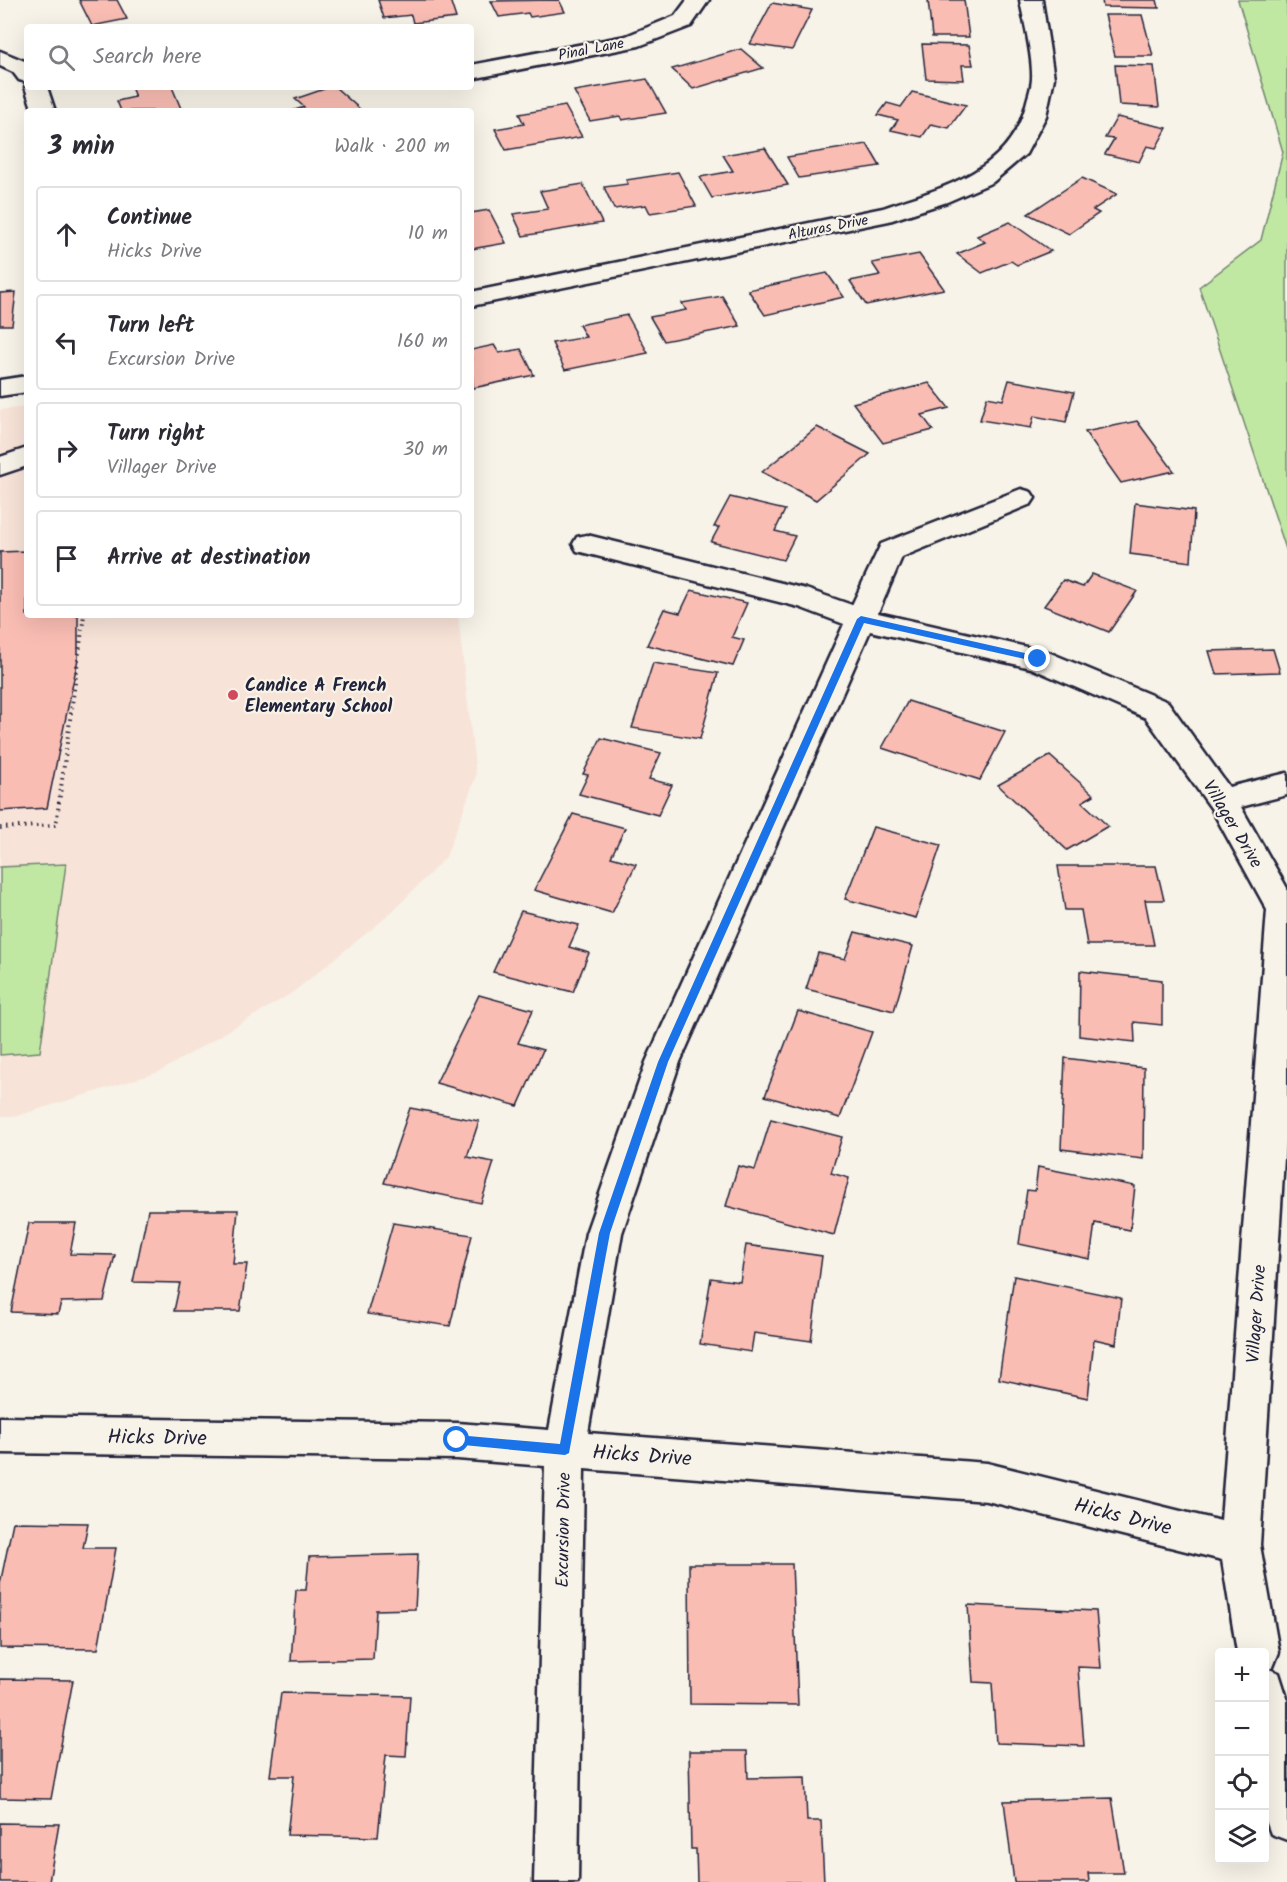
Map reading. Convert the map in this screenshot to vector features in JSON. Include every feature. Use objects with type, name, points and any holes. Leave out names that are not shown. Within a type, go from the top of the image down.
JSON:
[{"type":"street","name":"Pinal Lane","points":[[474,71],[631,41],[683,21],[698,0]]},
{"type":"street","name":"Alturas Drive","points":[[474,298],[889,214],[939,197],[985,177],[1014,154],[1035,116],[1043,78],[1031,0]]},
{"type":"street","points":[[0,58],[21,67],[24,71]]},
{"type":"street","points":[[37,90],[43,108]]},
{"type":"street","points":[[0,388],[24,384]]},
{"type":"street","points":[[0,466],[24,458]]},
{"type":"street","name":"Excursion Drive","points":[[556,1882],[565,1449],[604,1233],[663,1062],[891,551],[1021,498]]},
{"type":"street","name":"Villager Drive","points":[[587,544],[806,599],[861,619],[1038,659],[1156,710],[1222,800],[1283,910],[1240,1545],[1257,1648]]},
{"type":"street","points":[[1222,800],[1287,784]]},
{"type":"street","name":"Hicks Drive","points":[[0,1435],[457,1440],[987,1482],[1240,1545]]},
{"type":"street","points":[[1266,1702],[1287,1818]]},
{"type":"path","points":[[0,828],[56,825],[84,618]]},
{"type":"shaded area","name":"Candice A French Elementary School","points":[[24,407],[24,618],[458,618],[476,776],[446,857],[389,915],[292,993],[159,1072],[17,1116],[0,1116],[0,410]]},
{"type":"green space","points":[[1238,0],[1287,0],[1287,552],[1199,287],[1261,240],[1283,152]]},
{"type":"green space","points":[[66,864],[40,1052],[0,1055],[0,867]]},
{"type":"building","points":[[79,0],[117,0],[127,19],[102,24],[91,24]]},
{"type":"building","points":[[378,0],[450,0],[456,18],[413,23],[411,15],[384,18]]},
{"type":"building","points":[[559,0],[565,12],[530,17],[528,13],[499,17],[491,1]]},
{"type":"building","points":[[928,0],[964,0],[969,37],[932,37]]},
{"type":"building","points":[[1102,0],[1157,0],[1159,8],[1103,7]]},
{"type":"building","points":[[772,3],[812,10],[792,50],[750,44]]},
{"type":"building","points":[[1105,15],[1142,15],[1153,56],[1115,56]]},
{"type":"building","points":[[922,44],[969,45],[973,65],[962,65],[964,80],[926,79]]},
{"type":"building","points":[[741,49],[763,68],[693,89],[672,69]]},
{"type":"building","points":[[1115,65],[1154,66],[1159,107],[1119,105]]},
{"type":"building","points":[[647,79],[666,113],[622,120],[620,116],[590,121],[574,91]]},
{"type":"building","points":[[132,90],[173,90],[181,108],[120,108],[117,101],[135,97]]},
{"type":"building","points":[[321,90],[338,90],[359,108],[301,108],[304,107],[295,99]]},
{"type":"building","points":[[912,92],[966,105],[949,128],[931,124],[922,137],[891,130],[898,120],[878,115],[887,103],[901,107]]},
{"type":"building","points":[[565,106],[582,137],[506,150],[495,129],[524,124],[519,114]]},
{"type":"building","points":[[1117,117],[1167,128],[1156,148],[1147,146],[1139,162],[1105,154],[1114,139],[1105,138]]},
{"type":"building","points":[[867,144],[880,166],[799,178],[787,157]]},
{"type":"building","points":[[765,148],[788,185],[712,198],[700,177],[733,171],[723,155]]},
{"type":"building","points":[[678,172],[696,206],[650,213],[646,205],[614,209],[604,187],[628,184],[626,180]]},
{"type":"building","points":[[1082,178],[1117,194],[1093,210],[1099,213],[1069,234],[1028,214]]},
{"type":"building","points":[[583,184],[602,223],[523,236],[513,214],[548,209],[540,191]]},
{"type":"building","points":[[489,210],[506,243],[474,248],[474,212]]},
{"type":"building","points":[[1010,222],[1051,251],[1017,265],[1011,261],[982,273],[957,254],[985,242],[977,236]]},
{"type":"building","points":[[919,254],[944,289],[866,305],[850,281],[880,275],[872,263]]},
{"type":"building","points":[[827,273],[844,297],[765,315],[748,290]]},
{"type":"building","points":[[16,292],[12,325],[0,325],[0,293]]},
{"type":"building","points":[[722,296],[740,326],[664,341],[650,317],[686,310],[682,303]]},
{"type":"building","points":[[627,315],[648,353],[565,370],[552,343],[586,337],[579,325]]},
{"type":"building","points":[[494,345],[499,353],[521,349],[534,375],[474,388],[474,349]]},
{"type":"building","points":[[1009,380],[1074,392],[1066,422],[1034,416],[1031,428],[980,420],[987,397],[1003,400]]},
{"type":"building","points":[[929,383],[949,408],[922,415],[933,430],[883,443],[853,403]]},
{"type":"building","points":[[1137,421],[1174,471],[1121,483],[1085,432]]},
{"type":"building","points":[[817,427],[870,454],[816,500],[762,472]]},
{"type":"building","points":[[730,497],[785,510],[775,531],[795,536],[783,560],[711,542],[719,527],[714,527]]},
{"type":"building","points":[[1135,503],[1194,511],[1191,562],[1130,554]]},
{"type":"building","points":[[24,551],[24,618],[78,618],[78,659],[47,808],[0,811],[0,552]]},
{"type":"building","points":[[1092,574],[1137,591],[1109,632],[1044,606],[1063,580],[1083,587]]},
{"type":"building","points":[[691,590],[747,603],[732,637],[744,640],[733,666],[647,645],[664,609],[680,613]]},
{"type":"building","points":[[1273,649],[1280,672],[1216,674],[1209,651]]},
{"type":"building","points":[[653,663],[718,673],[700,739],[632,728]]},
{"type":"building","points":[[908,701],[1005,732],[980,780],[882,748]]},
{"type":"building","points":[[601,738],[661,753],[649,779],[672,785],[658,815],[579,794],[588,775],[583,774]]},
{"type":"building","points":[[1050,756],[1094,795],[1082,802],[1108,826],[1067,850],[998,785]]},
{"type":"building","points":[[573,814],[625,828],[611,857],[636,864],[612,913],[534,890]]},
{"type":"building","points":[[873,827],[941,845],[916,918],[845,899]]},
{"type":"building","points":[[1058,866],[1156,866],[1164,900],[1145,900],[1154,945],[1087,945],[1081,910],[1065,910]]},
{"type":"building","points":[[521,911],[579,925],[569,947],[589,953],[573,992],[493,972]]},
{"type":"building","points":[[855,932],[913,946],[894,1011],[806,989],[818,953],[845,959]]},
{"type":"building","points":[[1080,971],[1162,980],[1162,1025],[1134,1022],[1135,1042],[1079,1036]]},
{"type":"building","points":[[479,995],[533,1010],[518,1043],[543,1050],[518,1106],[436,1083]]},
{"type":"building","points":[[798,1011],[872,1032],[840,1118],[765,1096]]},
{"type":"building","points":[[1065,1058],[1144,1068],[1143,1159],[1061,1149]]},
{"type":"building","points":[[410,1108],[479,1121],[467,1157],[494,1162],[481,1203],[384,1183]]},
{"type":"building","points":[[771,1119],[842,1137],[831,1173],[849,1178],[834,1235],[726,1206],[738,1166],[755,1170]]},
{"type":"building","points":[[1038,1167],[1135,1186],[1130,1230],[1095,1223],[1090,1259],[1019,1244],[1027,1190],[1035,1191]]},
{"type":"building","points":[[148,1210],[238,1210],[233,1264],[247,1264],[240,1311],[174,1311],[180,1283],[133,1282]]},
{"type":"building","points":[[29,1223],[76,1223],[70,1254],[115,1255],[104,1301],[61,1302],[58,1314],[11,1312]]},
{"type":"building","points":[[393,1223],[472,1235],[450,1326],[367,1314]]},
{"type":"building","points":[[746,1245],[822,1256],[811,1341],[754,1333],[751,1352],[700,1344],[711,1278],[740,1282]]},
{"type":"building","points":[[1014,1276],[1121,1298],[1116,1344],[1094,1339],[1088,1398],[999,1379]]},
{"type":"building","points":[[13,1522],[88,1523],[83,1548],[116,1548],[98,1649],[0,1648],[0,1584]]},
{"type":"building","points":[[418,1554],[415,1609],[376,1610],[373,1659],[291,1661],[296,1590],[306,1590],[309,1557]]},
{"type":"building","points":[[689,1564],[792,1564],[798,1705],[690,1704]]},
{"type":"building","points":[[968,1605],[1096,1611],[1101,1668],[1078,1667],[1084,1746],[996,1743],[992,1683],[973,1682]]},
{"type":"building","points":[[0,1679],[73,1680],[51,1799],[0,1798]]},
{"type":"building","points":[[281,1693],[410,1696],[406,1756],[386,1755],[378,1837],[287,1835],[294,1776],[270,1776]]},
{"type":"building","points":[[689,1751],[747,1751],[748,1778],[805,1777],[807,1821],[821,1821],[824,1882],[697,1882],[696,1849],[691,1849]]},
{"type":"building","points":[[1112,1798],[1124,1873],[1088,1873],[1089,1882],[1014,1882],[1004,1801]]},
{"type":"building","points":[[0,1823],[59,1824],[49,1882],[0,1882]]},
{"type":"place","name":"Candice A French Elementary School","points":[[233,695]]},
{"type":"route","points":[[457,1440],[565,1449],[604,1233],[663,1062],[861,619],[1038,659]]}]
